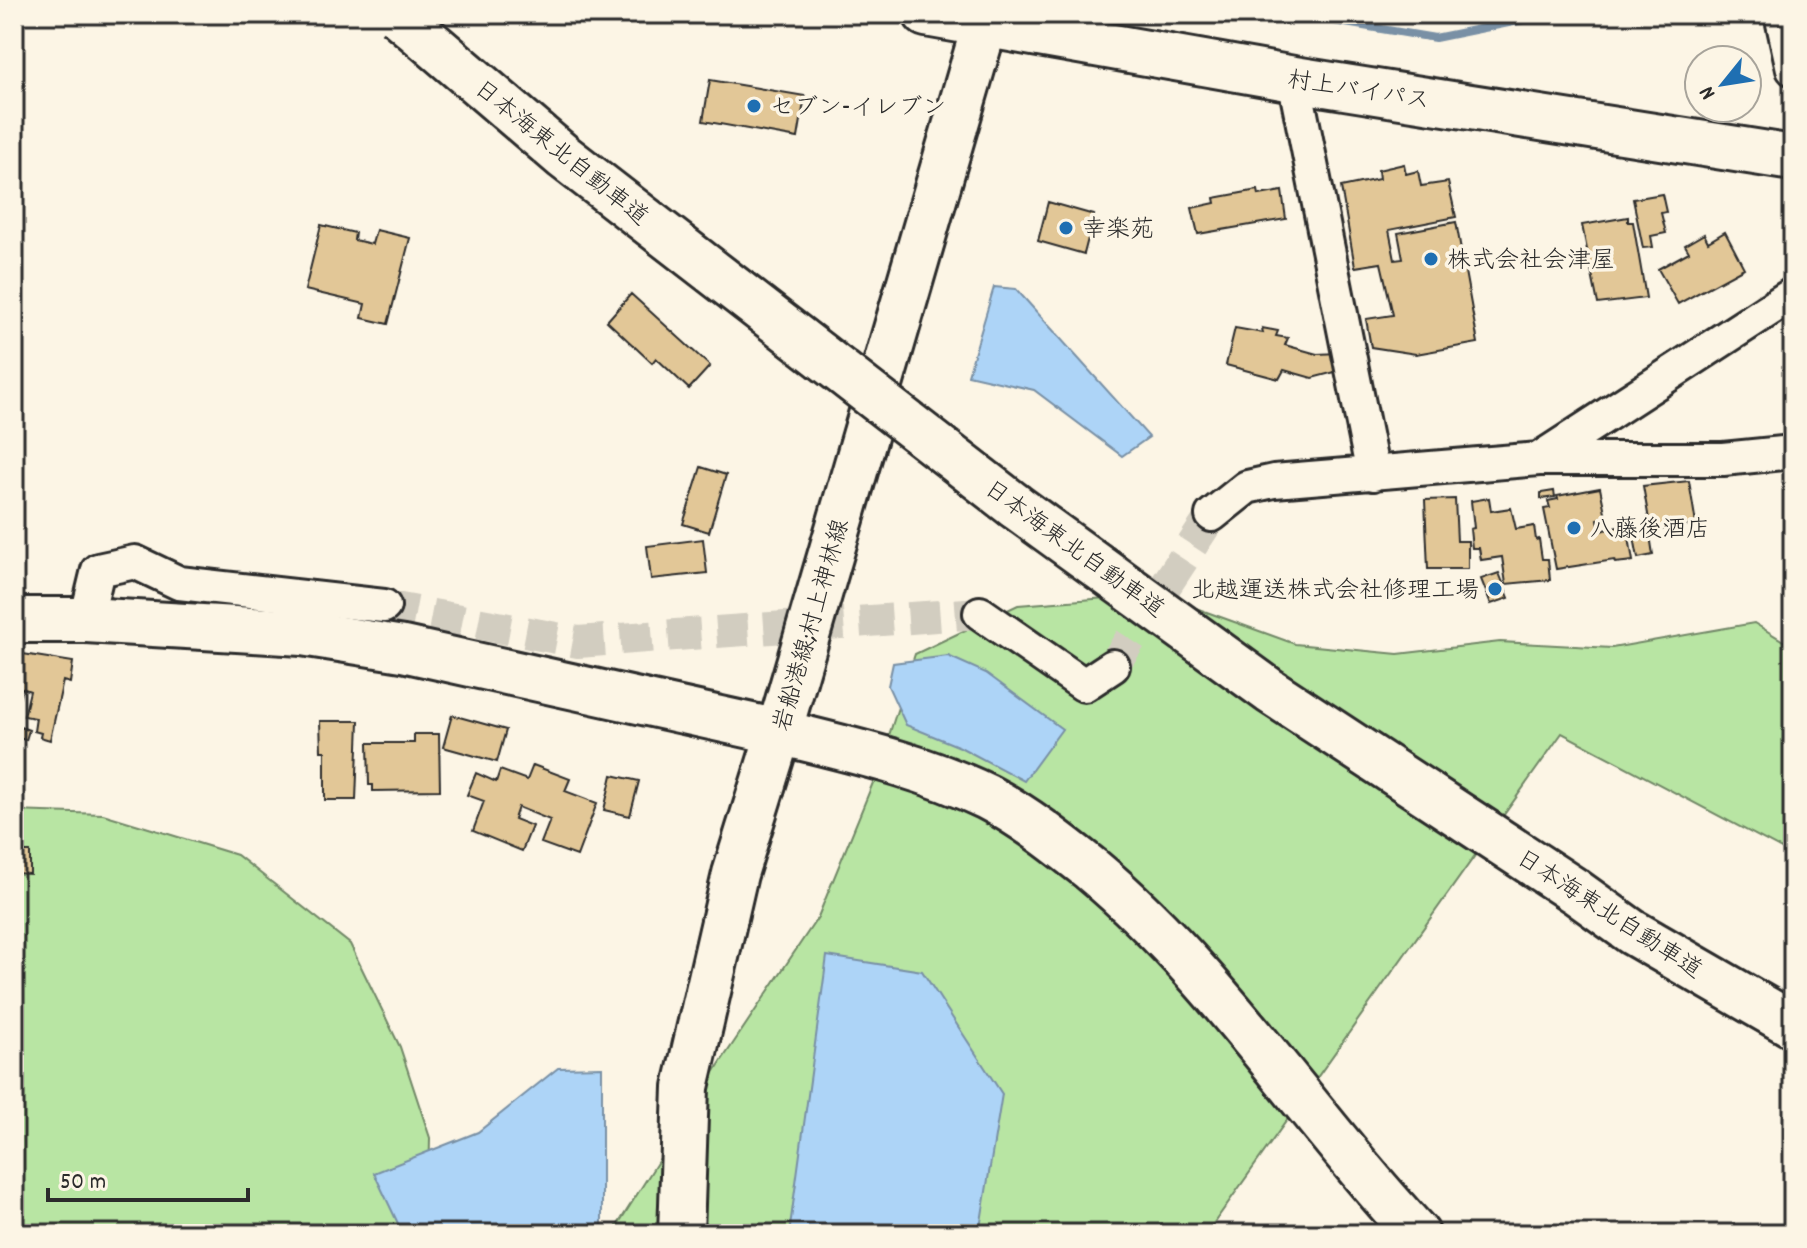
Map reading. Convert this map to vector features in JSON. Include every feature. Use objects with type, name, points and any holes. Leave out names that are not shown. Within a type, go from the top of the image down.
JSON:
[{"type":"main road","name":"日本海東北自動車道","points":[[397,14],[564,157],[1015,506],[1270,691],[1575,891],[1632,932],[1793,1025]]},
{"type":"main road","name":"村上バイパス","points":[[926,14],[986,19],[1294,79],[1793,158]]},
{"type":"main road","name":"岩船港線;村上神林線","points":[[681,1234],[686,1087],[735,874],[986,19]]},
{"type":"main road","points":[[14,620],[86,620],[302,633],[403,649],[779,732],[927,771],[989,798],[1052,837],[1115,890],[1186,959],[1417,1234]]},
{"type":"main road","points":[[779,732],[975,818],[1037,856],[1104,910],[1173,980],[1383,1234]]},
{"type":"main road","points":[[1575,891],[1793,1008]]},
{"type":"main road","points":[[1632,932],[1793,1056]]},
{"type":"street","points":[[1781,14],[1793,69]]},
{"type":"street","points":[[1294,79],[1373,474]]},
{"type":"street","points":[[1539,459],[1793,294]]},
{"type":"street","points":[[1212,515],[1247,487],[1274,481],[1539,459],[1723,459],[1793,452]]},
{"type":"street","points":[[86,620],[98,570],[135,562],[179,583],[384,606]]},
{"type":"street","points":[[980,613],[1084,685],[1113,666]]},
{"type":"green space","points":[[1157,594],[1295,644],[1398,654],[1500,642],[1612,648],[1754,623],[1793,647],[1793,855],[1562,733],[1206,1234],[612,1234],[722,1060],[818,917],[877,773],[915,654],[1018,605]]},
{"type":"green space","points":[[14,811],[103,814],[237,855],[350,944],[400,1047],[430,1138],[428,1234],[14,1234]]},
{"type":"water","points":[[994,287],[1016,289],[1149,437],[1122,456],[1034,390],[968,375]]},
{"type":"water","points":[[948,656],[986,673],[1062,729],[1024,781],[960,747],[906,725],[888,686],[893,663]]},
{"type":"water","points":[[827,956],[922,971],[1002,1094],[979,1234],[789,1234]]},
{"type":"water","points":[[602,1067],[602,1234],[403,1234],[374,1173],[478,1132],[558,1068]]},
{"type":"building","name":"セブン-イレブン","points":[[710,80],[805,96],[798,138],[703,121]]},
{"type":"building","name":"株式会社会津屋","points":[[1404,164],[1406,174],[1418,171],[1421,186],[1448,182],[1456,217],[1389,230],[1395,260],[1403,259],[1398,233],[1456,222],[1478,343],[1416,354],[1371,347],[1366,319],[1393,315],[1381,263],[1355,267],[1341,187],[1379,179],[1378,170]]},
{"type":"building","points":[[1258,190],[1259,195],[1282,191],[1286,219],[1198,234],[1192,208],[1215,203],[1214,198]]},
{"type":"building","points":[[1662,194],[1666,212],[1661,213],[1666,233],[1651,236],[1653,247],[1643,248],[1633,199]]},
{"type":"building","name":"幸楽苑","points":[[1048,202],[1094,215],[1084,254],[1038,241]]},
{"type":"building","points":[[1628,217],[1628,222],[1633,222],[1646,298],[1598,304],[1582,225]]},
{"type":"building","points":[[321,225],[355,233],[354,240],[372,244],[376,230],[410,238],[388,324],[362,318],[365,304],[305,290]]},
{"type":"building","points":[[1725,232],[1744,268],[1678,304],[1658,269],[1689,252],[1685,245],[1704,234],[1708,242]]},
{"type":"building","points":[[631,294],[710,366],[689,389],[656,358],[652,363],[607,321]]},
{"type":"building","points":[[1235,328],[1263,333],[1262,328],[1278,331],[1276,336],[1288,338],[1285,345],[1317,354],[1338,353],[1335,372],[1312,378],[1284,370],[1279,379],[1226,365]]},
{"type":"building","points":[[701,467],[726,475],[709,532],[683,524]]},
{"type":"building","points":[[1689,481],[1696,524],[1651,531],[1643,486]]},
{"type":"building","name":"八藤後酒店","points":[[1600,488],[1606,517],[1598,519],[1600,531],[1627,525],[1633,561],[1615,563],[1614,560],[1556,569],[1544,509],[1550,508],[1548,501],[1558,499],[1557,496]]},
{"type":"building","points":[[1554,491],[1555,497],[1541,499],[1541,493]]},
{"type":"building","points":[[1489,498],[1491,511],[1511,508],[1516,529],[1534,526],[1542,559],[1548,559],[1550,580],[1506,584],[1502,557],[1481,560],[1479,548],[1472,548],[1470,529],[1474,528],[1471,501]]},
{"type":"building","points":[[1455,499],[1457,541],[1468,541],[1468,569],[1428,569],[1425,500]]},
{"type":"building","points":[[1650,535],[1653,555],[1638,558],[1634,537]]},
{"type":"building","points":[[703,539],[707,573],[651,579],[647,546]]},
{"type":"building","name":"北越運送株式会社修理工場","points":[[1499,573],[1509,598],[1491,604],[1481,579]]},
{"type":"building","points":[[23,654],[73,662],[70,683],[63,681],[50,740],[34,731],[36,718],[24,716],[30,691],[22,688],[17,707],[14,708],[14,663]]},
{"type":"building","points":[[452,715],[506,730],[497,762],[443,747]]},
{"type":"building","points":[[320,721],[359,721],[356,800],[325,800],[325,751],[321,751]]},
{"type":"building","points":[[14,725],[29,730],[26,740],[14,737]]},
{"type":"building","points":[[414,734],[439,734],[440,790],[373,791],[373,785],[369,785],[368,743],[414,743]]},
{"type":"building","points":[[533,765],[570,779],[565,791],[597,803],[577,856],[541,843],[550,820],[518,807],[514,819],[532,826],[522,851],[473,831],[484,801],[467,795],[476,773],[496,782],[500,770],[527,780]]},
{"type":"building","points":[[612,775],[639,781],[630,816],[604,810]]},
{"type":"building","points":[[14,852],[30,852],[30,874],[14,873]]},
{"type":"waterway","points":[[1292,14],[1435,38],[1553,14]]},
{"type":"tunnel","points":[[1113,666],[1212,515]]},
{"type":"tunnel","points":[[384,606],[578,642],[980,613]]},
{"type":"place","name":"セブン-イレブン","points":[[754,106]]},
{"type":"place","name":"幸楽苑","points":[[1066,228]]},
{"type":"place","name":"株式会社会津屋","points":[[1431,259]]},
{"type":"place","name":"八藤後酒店","points":[[1574,528]]},
{"type":"place","name":"北越運送株式会社修理工場","points":[[1495,589]]}]
